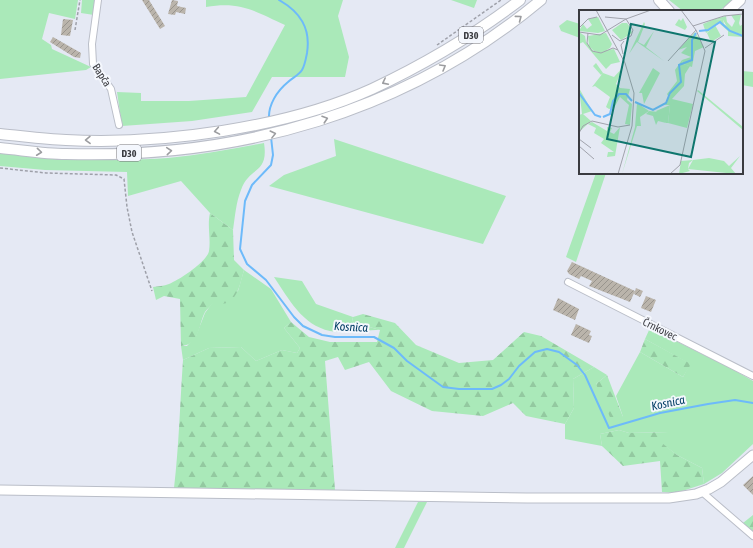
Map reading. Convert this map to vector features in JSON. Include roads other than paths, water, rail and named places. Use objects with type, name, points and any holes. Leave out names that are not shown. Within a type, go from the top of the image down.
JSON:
[{"type":"main road","name":"D30","points":[[0,134],[67,140],[118,140],[168,137],[256,124],[285,118],[325,106],[371,89],[392,79],[469,36],[520,0]]},
{"type":"main road","name":"D30","points":[[0,148],[65,154],[161,152],[213,146],[287,131],[380,100],[425,78],[471,51],[541,0]]},
{"type":"main road","points":[[659,0],[668,10]]},
{"type":"main road","points":[[729,10],[739,0]]},
{"type":"main road","points":[[0,490],[680,498],[702,492],[721,482],[753,455]]},
{"type":"street","name":"Bapča","points":[[98,0],[92,44],[92,58],[96,68],[111,89],[119,125]]},
{"type":"street","name":"Črnkovec","points":[[568,282],[753,376]]},
{"type":"street","points":[[702,492],[753,536]]},
{"type":"waterway","name":"Kosnica","points":[[269,119],[270,109],[277,94],[301,72],[305,64],[308,44],[305,28],[298,15],[279,0]]},
{"type":"waterway","name":"Kosnica","points":[[271,137],[273,155],[271,165],[252,185],[245,201],[240,249],[247,264],[266,280],[294,317],[303,326],[322,335],[335,337],[374,337],[394,348],[407,361],[443,387],[459,389],[492,389],[509,379],[519,366],[535,352],[547,349],[559,352],[577,365],[585,375],[609,428],[660,413],[708,404],[735,400],[753,403]]}]
